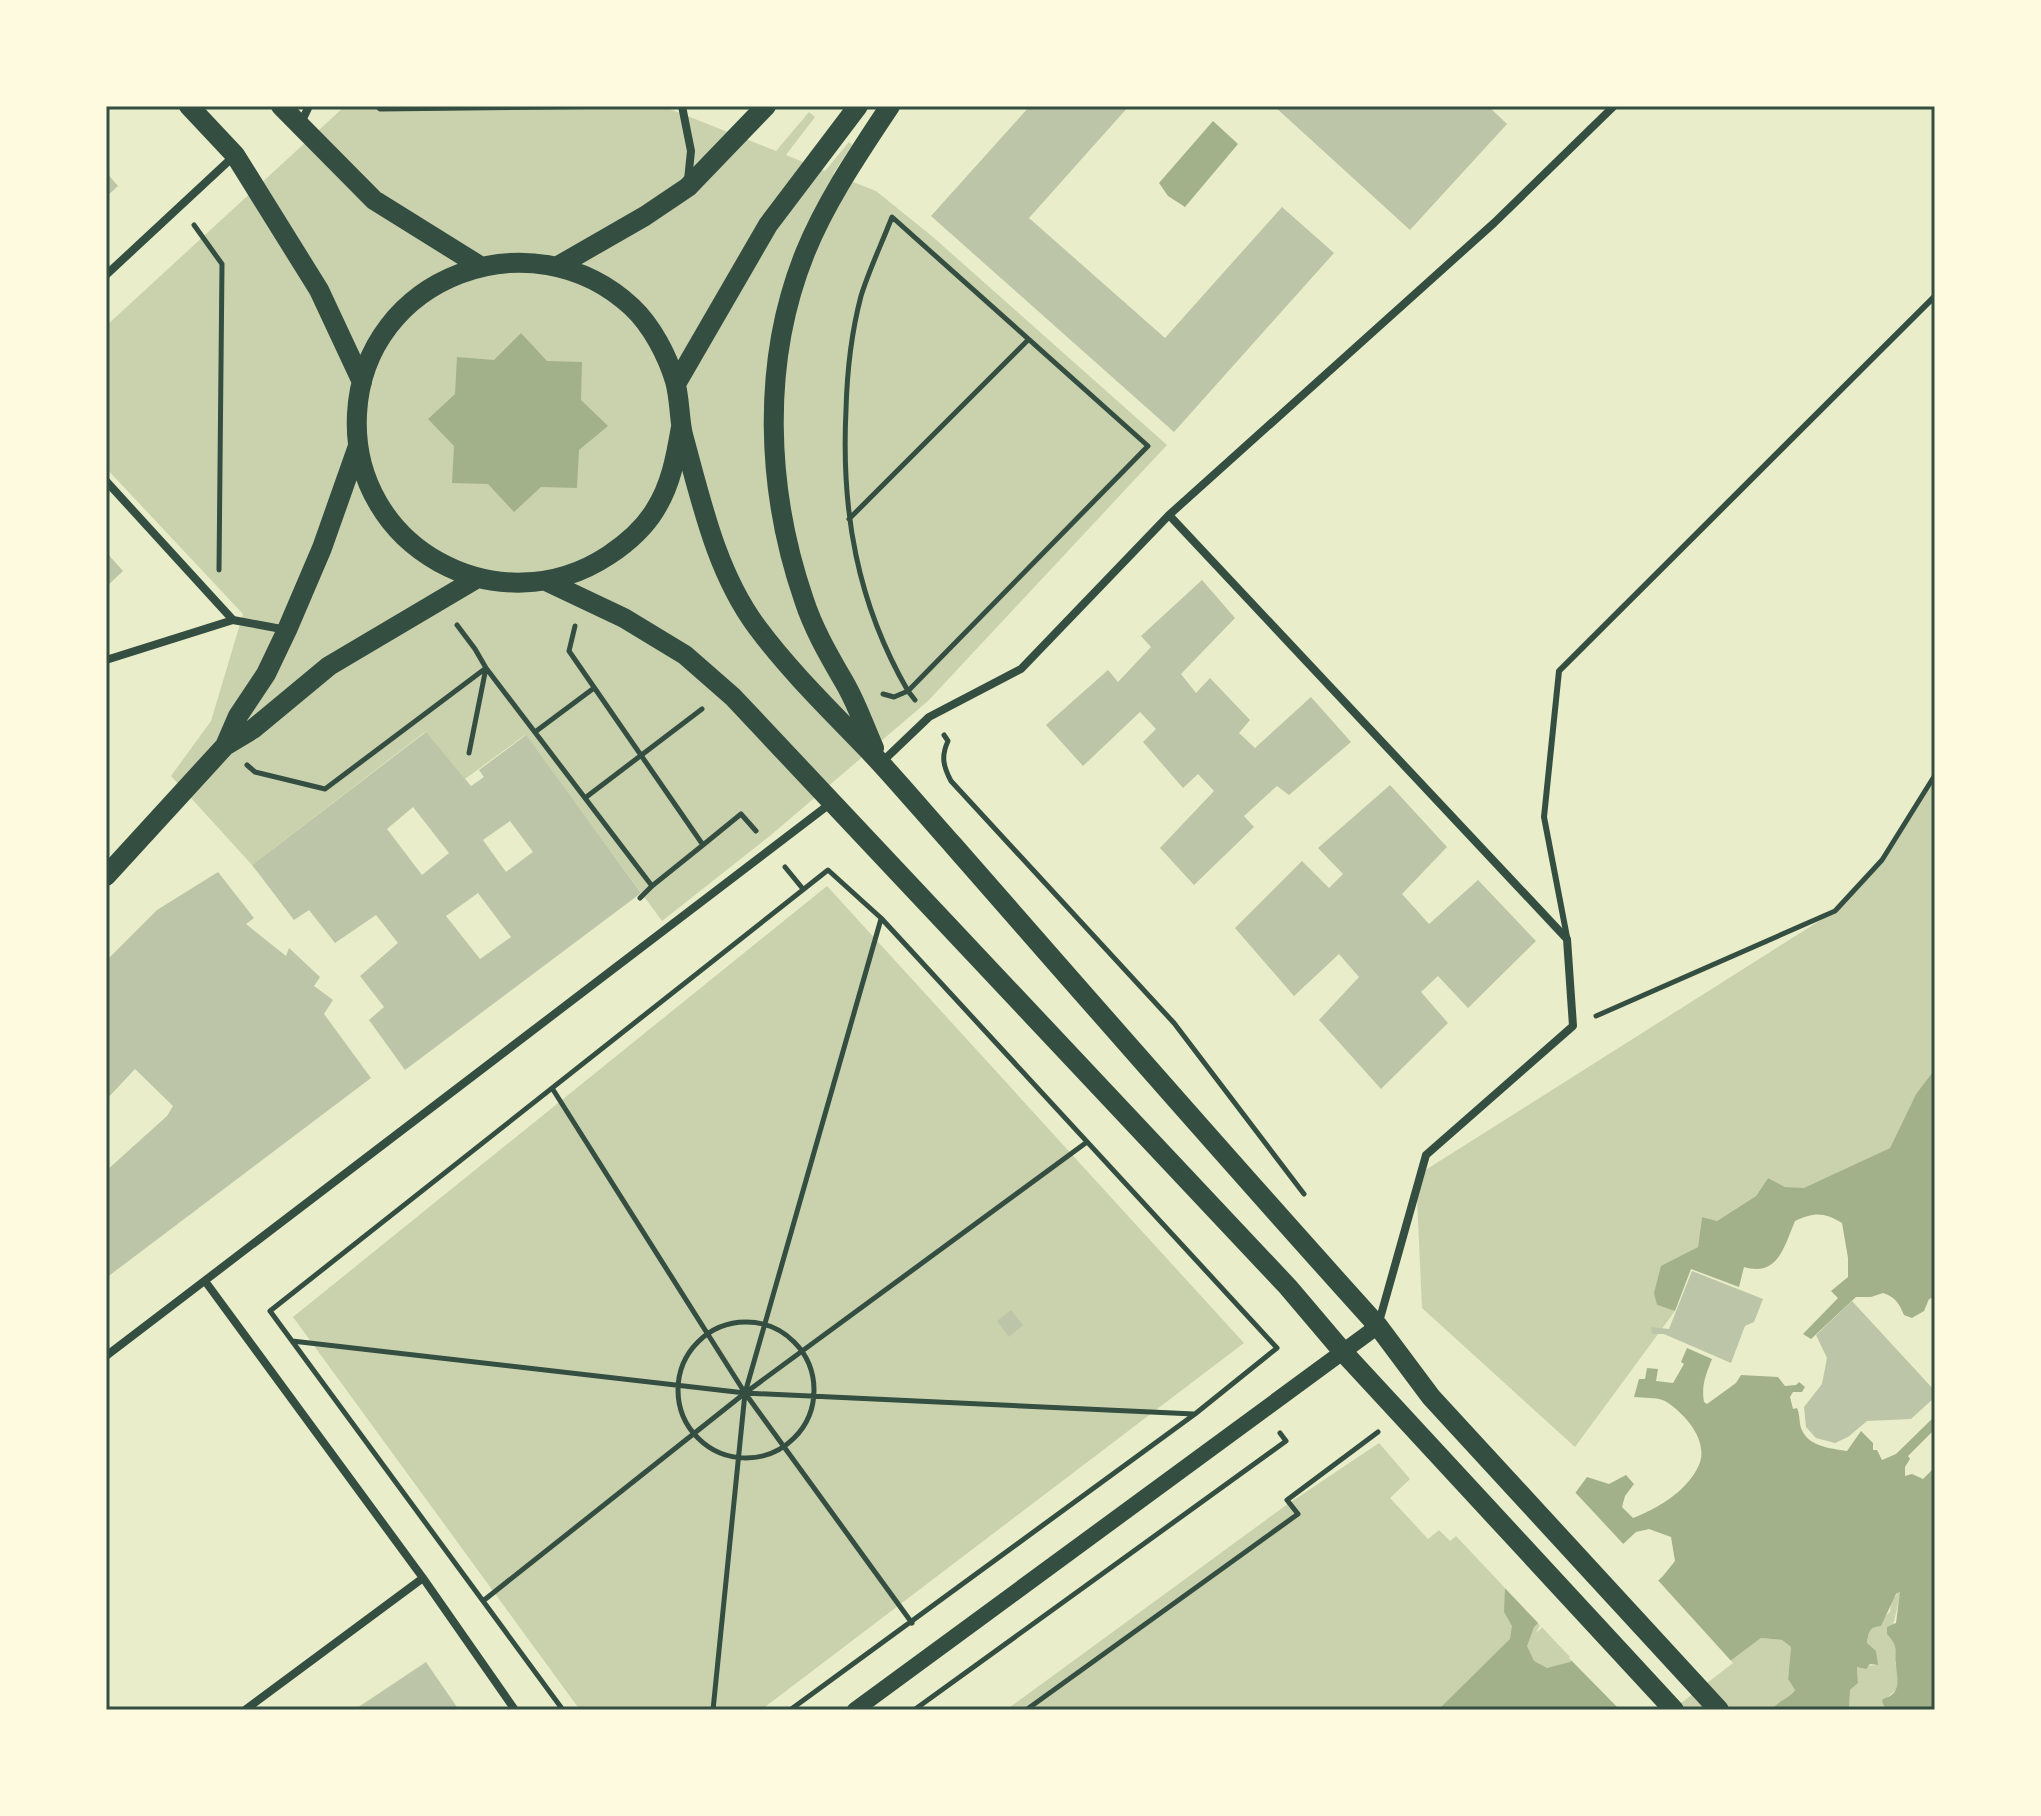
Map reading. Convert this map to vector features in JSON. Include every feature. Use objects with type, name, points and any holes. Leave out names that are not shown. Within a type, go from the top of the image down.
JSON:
[{"type":"main road","points":[[189,106],[235,155],[319,290],[362,382]]},
{"type":"main road","points":[[281,106],[374,200],[480,266]]},
{"type":"main road","points":[[558,266],[645,216],[688,187],[766,106]]},
{"type":"main road","points":[[676,384],[768,225],[858,106]]},
{"type":"main road","points":[[881,763],[849,690],[823,645],[804,601],[787,541],[777,478],[773,419],[777,363],[789,305],[805,254],[834,194],[890,106]]},
{"type":"main road","points":[[681,427],[672,475],[655,511],[627,544],[590,568],[548,582],[512,585],[476,579],[433,560],[397,529],[371,491],[358,446],[357,413],[362,382],[378,342],[405,307],[440,281],[480,266],[519,261],[558,266],[598,282],[633,308],[660,343],[676,384],[681,427],[720,559],[735,593],[758,628],[1378,1326],[1431,1397],[1719,1710]]},
{"type":"main road","points":[[225,746],[238,716],[266,674],[287,630],[322,548],[358,446]]},
{"type":"main road","points":[[106,876],[225,746],[253,729],[329,666],[476,579]]},
{"type":"main road","points":[[548,582],[624,618],[685,655],[724,690],[1277,1275],[1344,1353],[1674,1710]]},
{"type":"main road","points":[[855,1710],[1378,1326]]},
{"type":"street","points":[[300,125],[309,106]]},
{"type":"street","points":[[682,106],[691,151],[688,187]]},
{"type":"street","points":[[881,763],[929,717],[1021,669],[1169,515],[1494,223],[1614,106]]},
{"type":"street","points":[[106,275],[235,155]]},
{"type":"street","points":[[106,481],[233,620]]},
{"type":"street","points":[[1169,515],[1567,939],[1573,1026],[1426,1155],[1378,1326]]},
{"type":"street","points":[[106,660],[233,620],[287,630]]},
{"type":"street","points":[[106,1356],[831,802]]},
{"type":"street","points":[[205,1281],[423,1578],[515,1710]]},
{"type":"street","points":[[245,1710],[423,1578]]},
{"type":"lane","points":[[1567,939],[1544,817],[1559,671],[1935,296]]},
{"type":"path","points":[[377,106],[380,109],[625,106]]},
{"type":"path","points":[[180,206],[222,264],[219,574]]},
{"type":"path","points":[[892,217],[1028,339],[1148,446],[908,691],[887,656],[865,595],[848,520],[844,442],[848,364],[861,296],[892,217]]},
{"type":"path","points":[[848,520],[1028,339]]},
{"type":"path","points":[[582,598],[569,651],[703,845]]},
{"type":"path","points":[[439,602],[652,886]]},
{"type":"path","points":[[225,746],[255,772],[325,789],[486,668]]},
{"type":"path","points":[[469,753],[486,668]]},
{"type":"path","points":[[535,732],[594,688]]},
{"type":"path","points":[[585,798],[698,714],[724,690]]},
{"type":"path","points":[[1573,1026],[1835,911],[1882,860],[1935,775]]},
{"type":"path","points":[[640,898],[741,814]]},
{"type":"path","points":[[563,1710],[270,1311],[828,870],[881,918],[1277,1348],[1195,1414],[790,1710]]},
{"type":"path","points":[[713,1710],[745,1393],[881,918]]},
{"type":"path","points":[[552,1088],[745,1393],[912,1623]]},
{"type":"path","points":[[483,1601],[745,1393],[1087,1142]]},
{"type":"path","points":[[734,1323],[765,1326],[778,1330],[797,1344],[809,1363],[814,1386],[812,1408],[803,1429],[784,1447],[767,1456],[738,1458],[723,1455],[703,1444],[679,1407],[677,1385],[683,1363],[695,1344],[708,1334],[734,1323]]},
{"type":"path","points":[[292,1341],[745,1393],[1195,1414]]},
{"type":"path","points":[[914,1710],[1286,1441],[1263,1410]]},
{"type":"path","points":[[1026,1710],[1298,1514],[1287,1500],[1374,1435]]},
{"type":"shaded area","points":[[345,106],[662,106],[776,151],[809,112],[815,117],[786,155],[825,171],[849,142],[852,145],[833,174],[876,191],[933,237],[1167,445],[928,701],[771,835],[662,921],[525,735],[465,779],[425,732],[252,865],[171,776],[211,721],[243,614],[106,468],[106,326]]},
{"type":"shaded area","points":[[1213,121],[1238,144],[1185,207],[1168,196],[1159,183]]},
{"type":"shaded area","points":[[521,333],[547,361],[582,362],[581,400],[608,426],[579,450],[577,488],[541,487],[514,512],[488,484],[452,483],[454,446],[428,419],[455,394],[457,357],[494,360]]},
{"type":"shaded area","points":[[1935,775],[1935,1069],[1916,1094],[1890,1148],[1804,1189],[1785,1187],[1768,1178],[1756,1196],[1717,1221],[1702,1217],[1698,1247],[1689,1252],[1657,1305],[1675,1311],[1575,1447],[1422,1308],[1416,1176],[1835,911],[1882,860]]},
{"type":"shaded area","points":[[827,886],[1244,1343],[761,1710],[580,1710],[293,1317]]},
{"type":"shaded area","points":[[1935,1069],[1935,1297],[1929,1299],[1924,1311],[1912,1318],[1904,1315],[1896,1301],[1883,1293],[1856,1297],[1811,1339],[1803,1334],[1838,1298],[1831,1291],[1848,1277],[1842,1223],[1819,1214],[1795,1221],[1783,1250],[1772,1264],[1756,1269],[1744,1267],[1739,1287],[1691,1269],[1675,1311],[1657,1305],[1654,1293],[1661,1266],[1698,1247],[1702,1217],[1717,1221],[1756,1196],[1768,1178],[1785,1187],[1804,1188],[1890,1148],[1916,1094]]},
{"type":"shaded area","points":[[1687,1348],[1712,1359],[1704,1385],[1703,1396],[1707,1404],[1736,1383],[1741,1375],[1778,1377],[1785,1386],[1799,1382],[1805,1387],[1802,1392],[1793,1392],[1790,1397],[1793,1409],[1797,1408],[1801,1428],[1809,1439],[1820,1446],[1847,1451],[1861,1431],[1873,1443],[1873,1450],[1877,1450],[1882,1460],[1896,1454],[1935,1416],[1935,1429],[1908,1456],[1910,1459],[1905,1467],[1905,1476],[1912,1474],[1923,1479],[1935,1467],[1935,1710],[1886,1710],[1882,1702],[1893,1694],[1897,1686],[1896,1649],[1887,1634],[1887,1627],[1896,1623],[1900,1592],[1896,1594],[1881,1626],[1874,1627],[1869,1633],[1867,1643],[1876,1651],[1878,1665],[1870,1664],[1866,1669],[1857,1667],[1858,1683],[1850,1690],[1849,1710],[1771,1710],[1795,1690],[1788,1679],[1791,1647],[1782,1640],[1761,1638],[1665,1710],[1438,1710],[1510,1639],[1512,1626],[1504,1612],[1505,1588],[1587,1477],[1609,1484],[1626,1475],[1634,1484],[1625,1496],[1622,1507],[1633,1518],[1670,1499],[1692,1477],[1701,1459],[1699,1440],[1694,1430],[1665,1401],[1634,1397],[1639,1379],[1645,1379],[1647,1368],[1658,1369],[1656,1381],[1673,1383],[1684,1364],[1681,1362]],"holes":[[[1649,1529],[1671,1537],[1675,1561],[1581,1654],[1570,1662],[1547,1668],[1534,1661],[1527,1646],[1534,1627],[1636,1532]]]},
{"type":"shaded area","points":[[1379,1443],[1410,1479],[1390,1498],[1428,1539],[1439,1530],[1450,1541],[1456,1536],[1620,1710],[1006,1710],[1285,1506]]},
{"type":"shaded area","points":[[1901,1591],[1893,1626],[1898,1653],[1895,1663],[1899,1675],[1897,1689],[1882,1702],[1886,1710],[1871,1710],[1869,1707],[1849,1710],[1850,1690],[1858,1683],[1857,1667],[1877,1665],[1867,1643],[1869,1630],[1890,1612],[1893,1600]]},
{"type":"shaded area","points":[[1761,1638],[1782,1640],[1791,1647],[1788,1679],[1795,1690],[1771,1710],[1665,1710]]},
{"type":"pier","points":[[1573,1490],[1627,1548],[1536,1633],[1540,1625],[1502,1585],[1533,1541],[1548,1529]]},
{"type":"pier","points":[[1655,1577],[1733,1663],[1672,1710],[1620,1710],[1569,1658],[1634,1593]]},
{"type":"building","points":[[1030,106],[1129,106],[1029,218],[1165,338],[1282,207],[1334,253],[1174,432],[931,216]]},
{"type":"building","points":[[1274,106],[1488,106],[1507,124],[1410,230]]},
{"type":"building","points":[[106,172],[118,186],[106,197]]},
{"type":"building","points":[[106,552],[123,571],[106,587]]},
{"type":"building","points":[[1202,580],[1235,618],[1181,674],[1196,693],[1210,678],[1250,720],[1239,733],[1255,748],[1311,697],[1351,742],[1289,795],[1277,786],[1244,816],[1254,827],[1194,885],[1160,848],[1214,791],[1198,774],[1183,788],[1143,742],[1156,729],[1140,712],[1083,766],[1046,725],[1108,670],[1118,682],[1151,647],[1141,636]]},
{"type":"building","points":[[426,732],[471,786],[484,777],[479,770],[526,735],[641,893],[405,1070],[369,1020],[384,1007],[360,976],[398,943],[376,915],[335,943],[309,910],[294,920],[252,865]],"holes":[[[413,807],[449,853],[422,875],[387,829]],[[510,821],[533,852],[506,872],[483,840]],[[478,893],[511,937],[480,959],[446,916]]]},
{"type":"building","points":[[1390,785],[1447,847],[1402,894],[1429,924],[1478,880],[1536,941],[1468,1008],[1438,976],[1421,992],[1448,1023],[1381,1089],[1319,1020],[1359,977],[1339,954],[1294,996],[1235,928],[1302,861],[1329,888],[1343,874],[1318,848]]},
{"type":"building","points":[[218,872],[254,918],[246,924],[286,956],[289,948],[320,977],[314,986],[333,1000],[324,1014],[371,1078],[106,1278],[106,1171],[167,1116],[173,1106],[135,1069],[106,1100],[106,961],[157,910]]},
{"type":"building","points":[[1692,1271],[1763,1299],[1754,1322],[1745,1326],[1731,1363],[1664,1334],[1652,1334],[1651,1327],[1669,1329]]},
{"type":"building","points":[[1852,1301],[1935,1391],[1935,1397],[1911,1419],[1867,1421],[1848,1437],[1835,1443],[1816,1438],[1806,1427],[1804,1407],[1822,1384],[1827,1358],[1816,1335]]},
{"type":"building","points":[[1011,1310],[1023,1325],[1009,1337],[997,1321]]},
{"type":"building","points":[[426,1662],[459,1710],[354,1710]]}]
